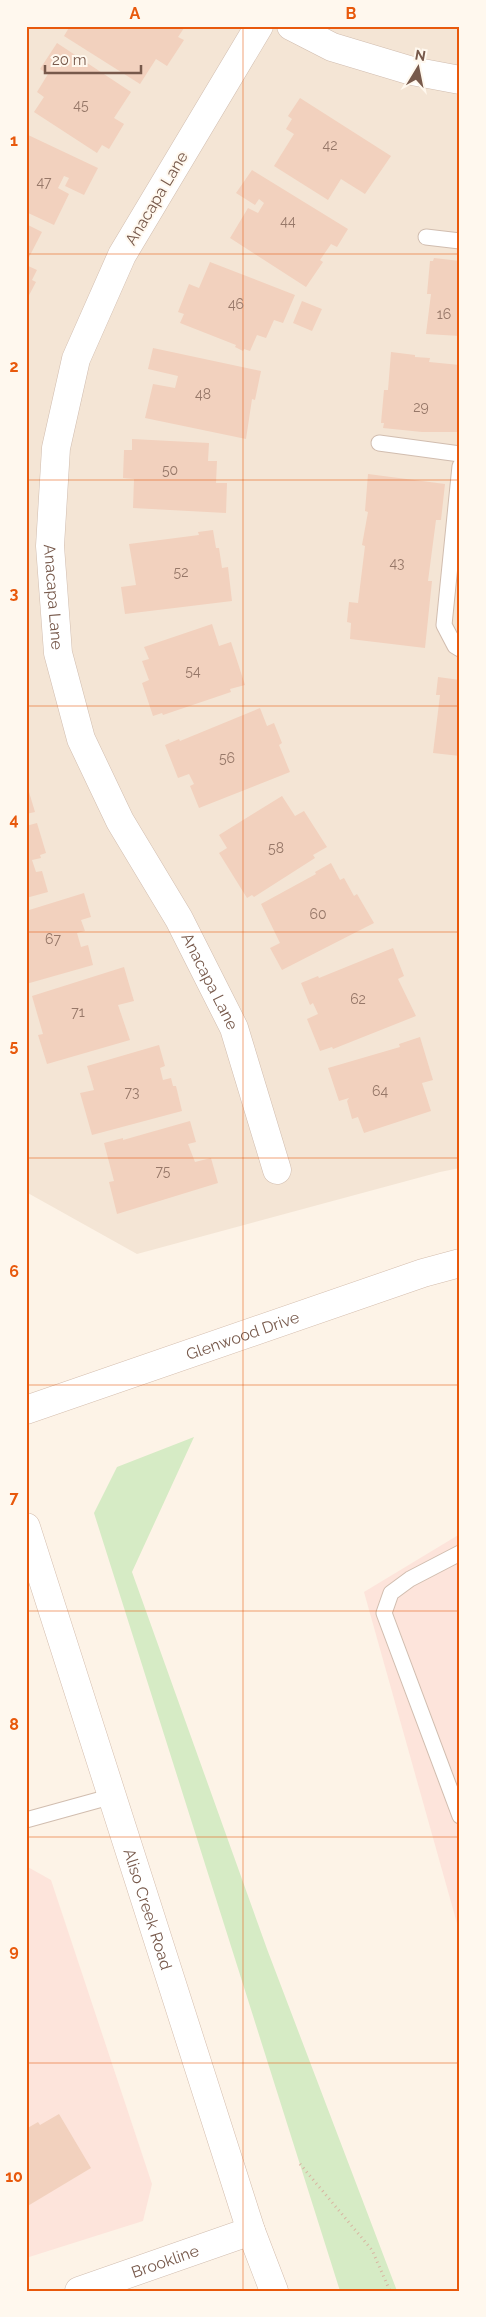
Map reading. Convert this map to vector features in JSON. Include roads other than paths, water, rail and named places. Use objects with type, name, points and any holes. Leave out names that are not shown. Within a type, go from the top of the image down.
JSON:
[{"type":"street","name":"Anacapa Lane","points":[[259,26],[122,255],[76,359],[56,448],[50,546],[58,652],[80,739],[120,821],[179,919],[234,1028],[277,1170]]},
{"type":"street","points":[[291,26],[332,47],[412,71],[460,80]]},
{"type":"street","name":"Glenwood Drive","points":[[26,1410],[423,1273],[460,1264]]},
{"type":"street","name":"Aliso Creek Road","points":[[26,1527],[252,2231],[274,2291]]},
{"type":"street","name":"Brookline","points":[[79,2291],[252,2231]]},
{"type":"lane","points":[[426,237],[460,241]]},
{"type":"lane","points":[[379,443],[460,454]]},
{"type":"lane","points":[[458,648],[444,625],[460,466]]},
{"type":"lane","points":[[460,1553],[391,1593],[384,1613],[460,1816]]},
{"type":"lane","points":[[26,1820],[113,1796]]}]
